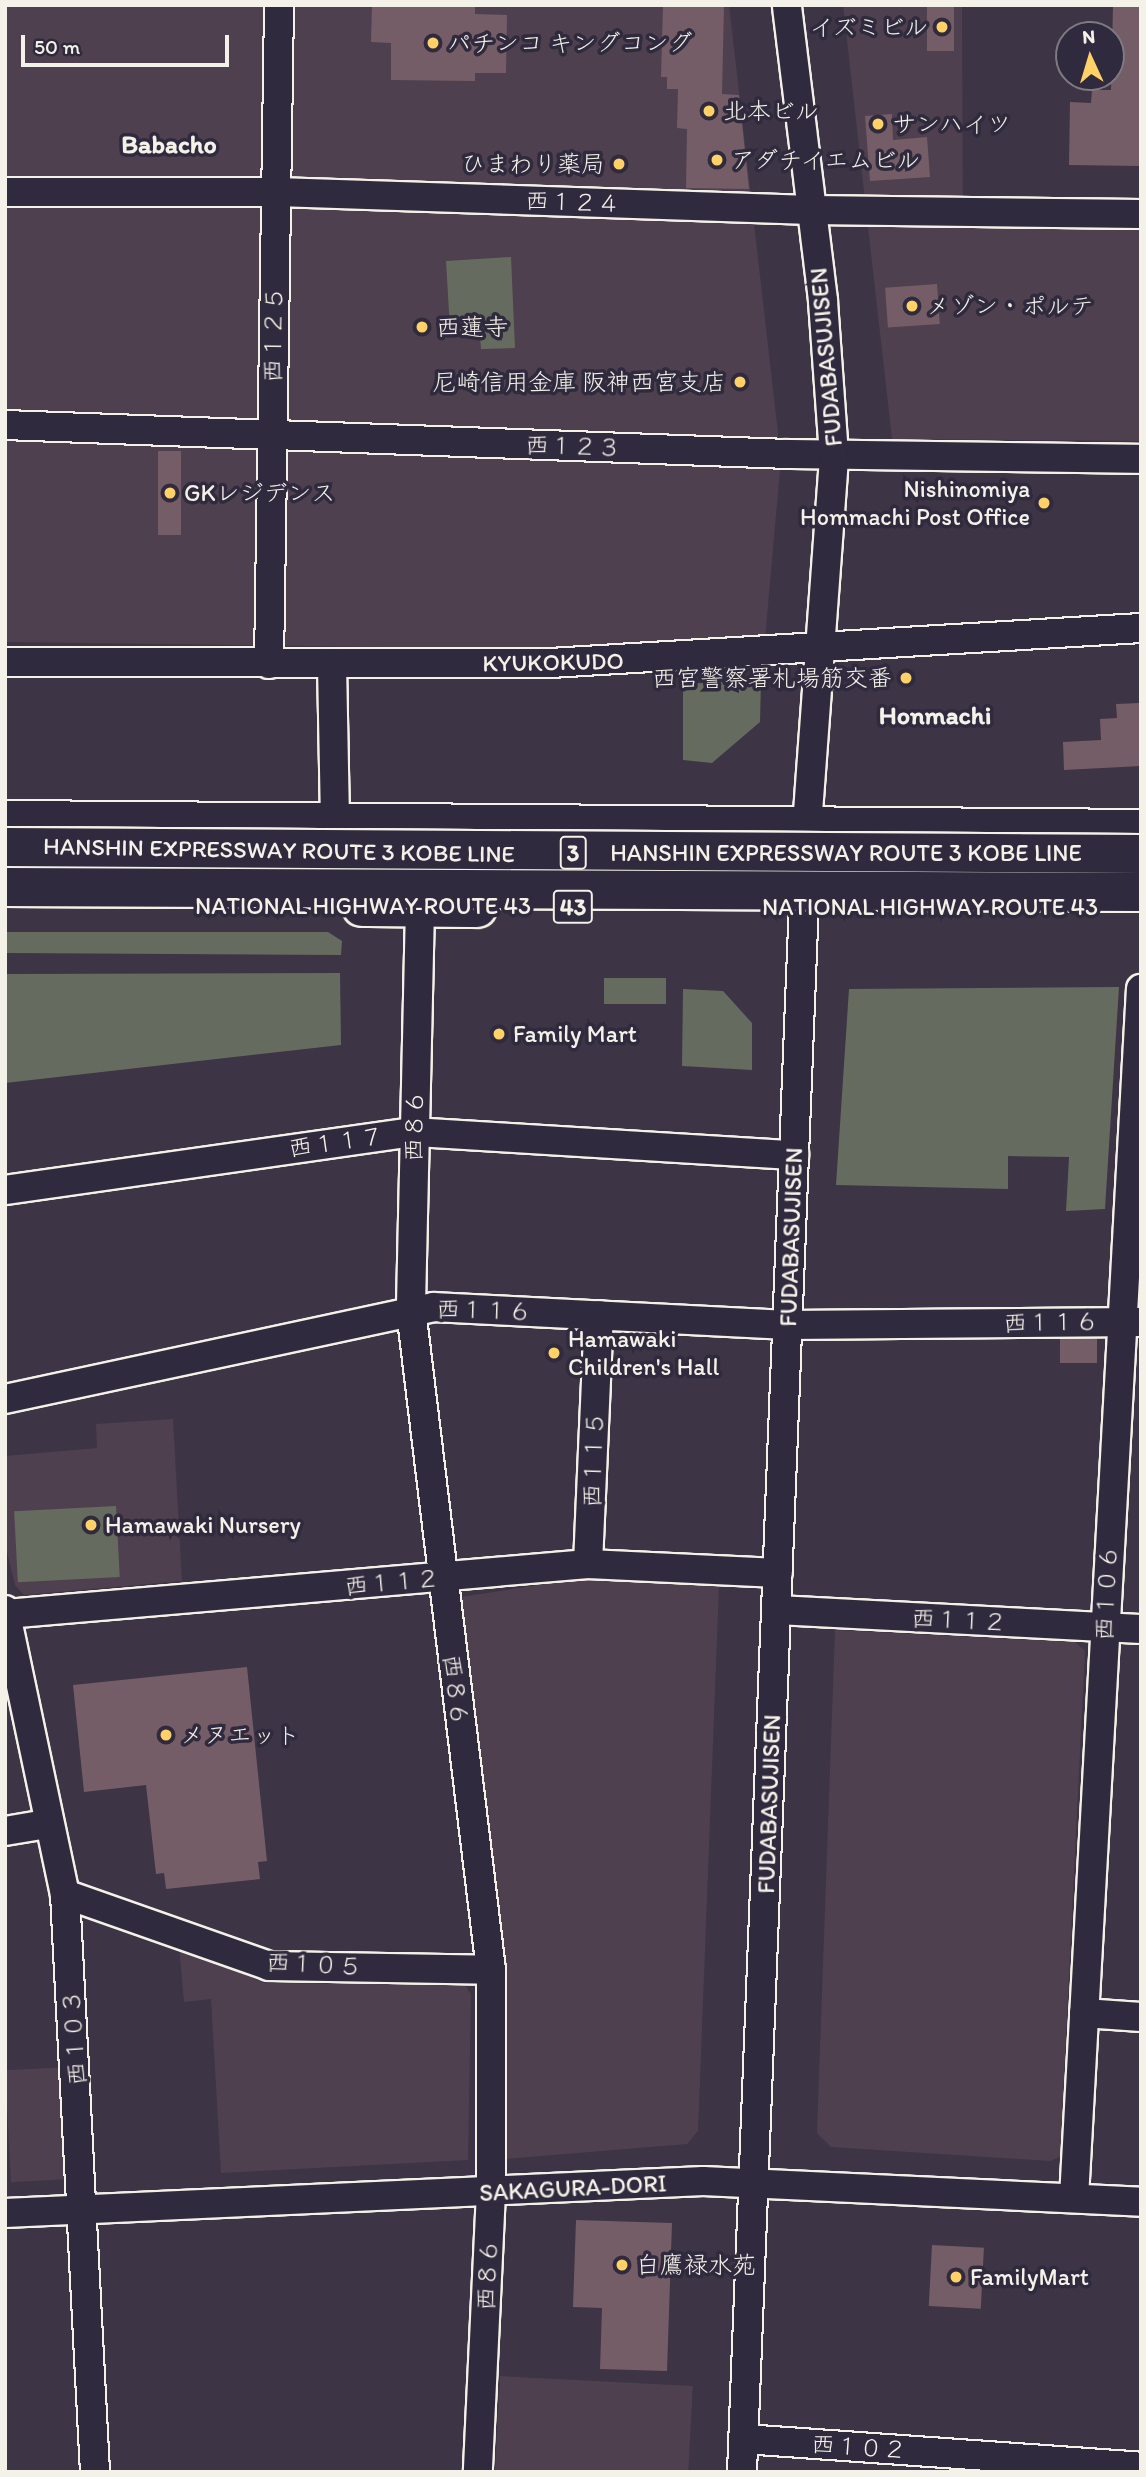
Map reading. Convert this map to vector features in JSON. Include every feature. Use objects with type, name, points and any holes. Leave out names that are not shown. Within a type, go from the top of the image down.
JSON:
[{"type":"highway","points":[[5,820],[1141,829]]},
{"type":"highway","name":"HANSHIN EXPRESSWAY ROUTE 3 KOBE LINE","points":[[5,847],[1141,853]]},
{"type":"highway","name":"HANSHIN EXPRESSWAY ROUTE 3 KOBE LINE","points":[[5,887],[1141,892]]},
{"type":"highway","name":"NATIONAL HIGHWAY ROUTE 43","points":[[5,905],[420,908],[804,905],[1141,909]]},
{"type":"street","name":"西１２５","points":[[270,664],[271,435],[279,5]]},
{"type":"street","name":"FUDABASUJISEN","points":[[742,2472],[807,826],[834,455],[811,211],[787,5]]},
{"type":"street","name":"西１２４","points":[[5,192],[277,192],[811,211],[1141,214]]},
{"type":"street","name":"西１２３","points":[[5,425],[834,455],[1141,459]]},
{"type":"street","name":"KYUKOKUDO","points":[[5,662],[604,662],[821,646],[1141,628]]},
{"type":"street","points":[[332,664],[335,822]]},
{"type":"street","name":"西８６","points":[[420,908],[411,1310],[491,1970],[491,2192],[478,2472]]},
{"type":"street","name":"西１０６","points":[[1074,2198],[1104,1627],[1132,1322],[1141,989]]},
{"type":"street","name":"西１１７","points":[[5,1190],[414,1132],[794,1155]]},
{"type":"street","name":"西１１６","points":[[5,1399],[411,1310],[598,1315],[788,1325],[1132,1322]]},
{"type":"street","name":"西１１５","points":[[588,1564],[598,1315]]},
{"type":"street","name":"西１１２","points":[[6,1612],[588,1564],[778,1573]]},
{"type":"street","name":"西１１２","points":[[777,1610],[1141,1629]]},
{"type":"street","name":"西１０３","points":[[6,1612],[47,1824],[65,1894],[86,2210],[95,2472]]},
{"type":"street","points":[[5,1830],[47,1824]]},
{"type":"street","name":"西１０５","points":[[65,1894],[269,1966],[491,1970]]},
{"type":"street","points":[[1084,2013],[1141,2017]]},
{"type":"street","name":"SAKAGURA-DORI","points":[[5,2213],[755,2182],[1141,2202]]},
{"type":"street","name":"西１０２","points":[[744,2439],[1141,2467]]},
{"type":"shaded area","points":[[5,5],[729,5],[778,433],[780,470],[765,639],[538,649],[5,642]]},
{"type":"shaded area","points":[[843,5],[962,5],[963,224],[1141,230],[1141,441],[892,439]]},
{"type":"shaded area","name":"Hamawaki Nursery","points":[[173,1419],[182,1581],[24,1595],[15,1585],[5,1544],[5,1456],[97,1448],[96,1424]]},
{"type":"shaded area","points":[[577,1579],[719,1586],[698,2131],[687,2144],[506,2159],[505,1986],[461,1597]]},
{"type":"shaded area","points":[[835,1630],[1075,1642],[1085,1651],[1060,2157],[1050,2161],[831,2147],[817,2133]]},
{"type":"shaded area","points":[[179,1946],[264,1983],[465,1985],[471,1994],[468,2160],[221,2173],[211,1999],[184,2002]]},
{"type":"shaded area","points":[[69,2067],[75,2179],[11,2182],[5,2070]]},
{"type":"shaded area","points":[[500,2376],[693,2386],[688,2472],[495,2472]]},
{"type":"green space","points":[[511,257],[515,348],[481,349],[480,336],[456,337],[450,329],[446,261]]},
{"type":"green space","points":[[761,680],[760,722],[712,763],[683,760],[683,684]]},
{"type":"green space","points":[[5,932],[328,932],[342,941],[341,955],[5,953]]},
{"type":"green space","points":[[340,973],[341,1045],[5,1083],[5,974]]},
{"type":"green space","points":[[604,978],[666,978],[666,1004],[604,1004]]},
{"type":"green space","points":[[1119,987],[1105,1209],[1066,1211],[1069,1157],[1008,1156],[1008,1189],[836,1185],[849,989]]},
{"type":"green space","points":[[683,989],[723,991],[752,1023],[752,1070],[682,1066]]},
{"type":"green space","points":[[116,1506],[120,1577],[18,1582],[14,1511]]},
{"type":"building","name":"パチンコ キングコング","points":[[372,5],[475,5],[475,14],[507,15],[506,73],[475,73],[475,81],[391,80],[391,43],[371,42]]},
{"type":"building","points":[[663,5],[724,5],[722,94],[739,95],[749,189],[686,188],[687,129],[677,128],[678,89],[667,89],[667,77],[661,77]]},
{"type":"building","name":"イズミビル","points":[[927,5],[954,5],[954,51],[927,51]]},
{"type":"building","points":[[1113,5],[1141,5],[1141,166],[1069,165],[1070,102],[1091,103],[1092,91],[1125,91],[1125,21],[1113,21]]},
{"type":"building","points":[[892,114],[893,140],[927,137],[930,177],[870,181],[865,116]]},
{"type":"building","name":"メゾン・ポルテ","points":[[937,284],[940,324],[888,328],[885,288]]},
{"type":"building","name":"GKレジデンス","points":[[158,451],[181,451],[181,535],[158,535]]},
{"type":"building","points":[[1139,703],[1141,766],[1064,770],[1063,742],[1101,740],[1100,719],[1117,718],[1116,704]]},
{"type":"building","points":[[1060,1339],[1097,1339],[1097,1363],[1060,1363]]},
{"type":"building","name":"メヌエット","points":[[247,1667],[267,1861],[258,1862],[260,1879],[166,1889],[164,1873],[156,1874],[146,1785],[84,1792],[73,1685]]},
{"type":"building","name":"白鷹禄水苑","points":[[576,2220],[672,2223],[667,2371],[600,2369],[602,2308],[573,2307]]},
{"type":"building","name":"FamilyMart","points":[[932,2245],[984,2248],[981,2309],[929,2306]]},
{"type":"place","name":"イズミビル","points":[[942,27]]},
{"type":"place","name":"パチンコ キングコング","points":[[433,43]]},
{"type":"place","name":"北本ビル","points":[[709,111]]},
{"type":"place","name":"サンハイツ","points":[[878,124]]},
{"type":"place","name":"アダチイエムビル","points":[[717,160]]},
{"type":"place","name":"ひまわり薬局","points":[[619,164]]},
{"type":"place","name":"メゾン・ポルテ","points":[[912,306]]},
{"type":"place","name":"西蓮寺","points":[[422,327]]},
{"type":"place","name":"尼崎信用金庫 阪神西宮支店","points":[[740,382]]},
{"type":"place","name":"GKレジデンス","points":[[170,493]]},
{"type":"place","name":"Nishinomiya Hommachi Post Office","points":[[1044,503]]},
{"type":"place","name":"西宮警察署札場筋交番","points":[[906,678]]},
{"type":"place","name":"Family Mart","points":[[499,1034]]},
{"type":"place","name":"Hamawaki Children's Hall","points":[[554,1353]]},
{"type":"place","name":"Hamawaki Nursery","points":[[91,1525]]},
{"type":"place","name":"メヌエット","points":[[166,1735]]},
{"type":"place","name":"白鷹禄水苑","points":[[622,2265]]},
{"type":"place","name":"FamilyMart","points":[[956,2277]]},
{"type":"district","name":"Babacho","points":[[169,145]]},
{"type":"district","name":"Honmachi","points":[[935,716]]}]
